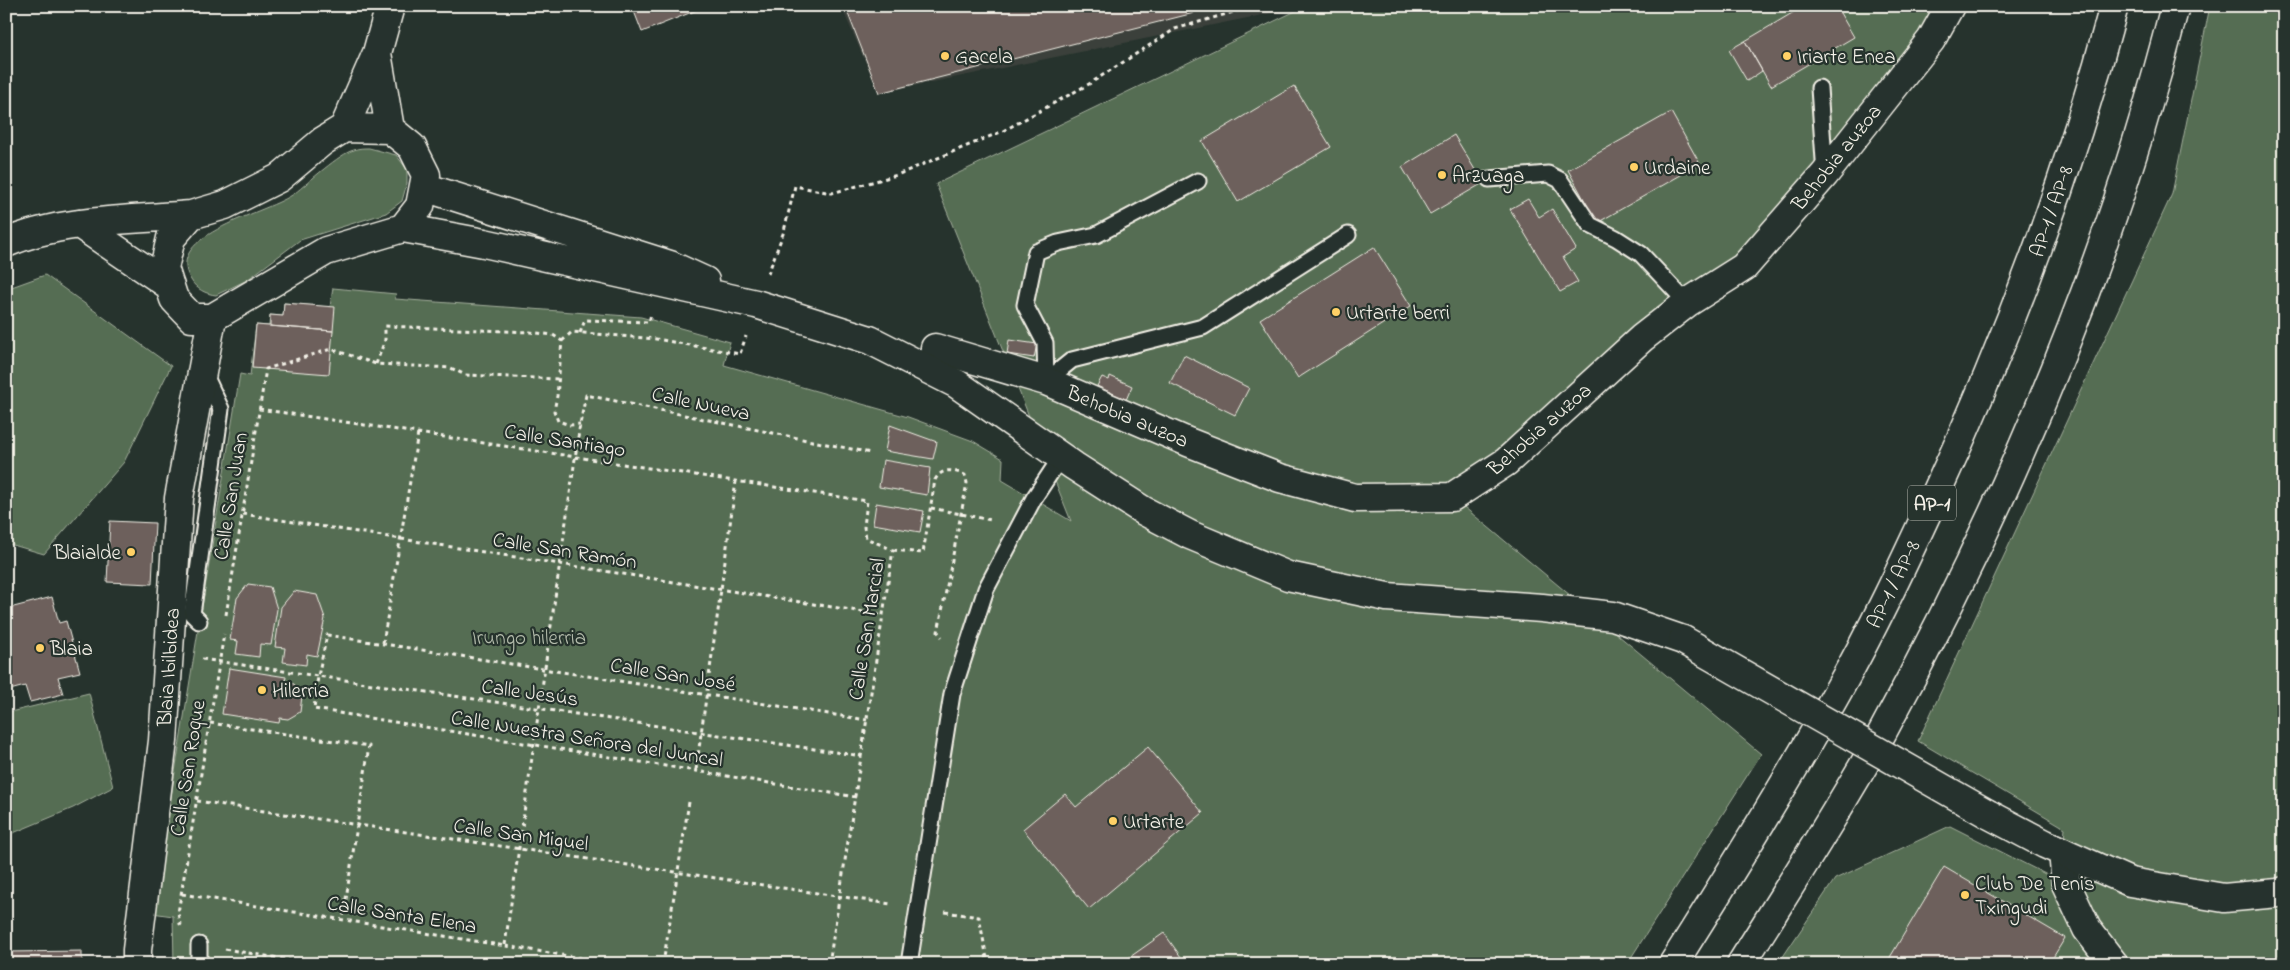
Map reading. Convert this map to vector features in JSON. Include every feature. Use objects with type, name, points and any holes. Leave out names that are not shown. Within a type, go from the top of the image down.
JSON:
[{"type":"main road","points":[[6,243],[18,238],[79,224],[191,215],[225,205],[279,178],[323,142],[344,128],[377,53],[390,6]]},
{"type":"main road","name":"Behobia auzoa","points":[[935,348],[1046,381],[1188,442],[1280,478],[1355,498],[1452,497],[1506,462],[1642,338],[1687,303],[1744,267],[1825,174],[1931,40],[1950,6]]},
{"type":"main road","name":"AP-1 / AP-8","points":[[1673,964],[1768,814],[1839,689],[1895,582],[1946,472],[1995,362],[2039,250],[2077,134],[2114,6]]},
{"type":"main road","name":"AP-1","points":[[1741,964],[1816,844],[1880,734],[1940,623],[1995,508],[2046,392],[2092,274],[2132,154],[2175,6]]},
{"type":"main road","points":[[377,53],[390,129]]},
{"type":"main road","points":[[344,128],[390,129],[412,147],[426,175],[420,206],[403,228]]},
{"type":"main road","points":[[424,187],[670,265],[756,304]]},
{"type":"main road","points":[[191,215],[171,238],[164,268],[174,299],[202,318],[326,250],[403,228],[484,243],[756,304],[870,340],[957,384],[1062,457],[1144,510],[1190,535],[1288,576],[1387,597],[1542,608],[1614,616],[1683,640],[1988,814],[2063,852],[2130,882],[2224,898],[2284,891]]},
{"type":"main road","points":[[79,224],[170,286]]},
{"type":"main road","name":"Blaia Ibilbidea","points":[[137,964],[137,950],[163,741],[179,498],[203,372],[202,318]]},
{"type":"main road","points":[[2063,852],[2066,884],[2087,929],[2114,964]]},
{"type":"lane","points":[[1819,88],[1825,174]]},
{"type":"lane","points":[[1489,179],[1548,174],[1560,180],[1590,225],[1616,238],[1641,254],[1687,303]]},
{"type":"lane","points":[[1046,381],[1045,344],[1025,305],[1036,252],[1058,243],[1096,235],[1198,181]]},
{"type":"lane","points":[[1046,381],[1072,360],[1203,327],[1348,235]]},
{"type":"lane","points":[[199,621],[192,614],[222,409],[203,372]]},
{"type":"lane","points":[[909,964],[952,694],[986,589],[1034,498],[1062,457]]},
{"type":"lane","points":[[199,945],[199,964]]},
{"type":"path","points":[[756,304],[784,231],[795,186],[832,193],[898,175],[1003,131],[1090,84],[1175,29],[1254,6]]},
{"type":"path","points":[[580,333],[585,320],[639,322]]},
{"type":"path","points":[[558,379],[465,376],[451,368],[376,364],[384,340],[385,326],[530,332],[553,335],[562,341]]},
{"type":"path","points":[[580,424],[570,425],[558,421],[554,411],[562,341],[572,332],[656,339],[740,354]]},
{"type":"path","name":"Calle San Juan","points":[[226,619],[266,369],[331,349],[376,364]]},
{"type":"path","name":"Calle Nueva","points":[[506,945],[580,424],[586,394],[871,453]]},
{"type":"path","name":"Calle Santiago","points":[[259,409],[867,500]]},
{"type":"path","points":[[383,643],[418,433]]},
{"type":"path","points":[[893,550],[924,553],[935,480],[938,474],[944,470],[965,475],[967,483],[962,514],[938,632],[946,641],[967,647]]},
{"type":"path","points":[[696,770],[736,481]]},
{"type":"path","name":"Calle San Marcial","points":[[829,964],[893,550],[866,538],[864,528],[867,500]]},
{"type":"path","points":[[931,508],[992,520]]},
{"type":"path","name":"Calle San Ramón","points":[[243,514],[883,614]]},
{"type":"path","name":"Calle San Roque","points":[[178,913],[224,628]]},
{"type":"path","name":"Calle San José","points":[[318,676],[327,635],[867,720]]},
{"type":"path","name":"Calle Jesús","points":[[194,657],[219,663],[862,756]]},
{"type":"path","name":"Calle Nuestra Señora del Juncal","points":[[318,676],[314,708],[856,797]]},
{"type":"path","points":[[210,722],[369,746],[343,919]]},
{"type":"path","name":"Calle San Miguel","points":[[197,801],[979,917],[988,964]]},
{"type":"path","points":[[663,964],[689,802]]},
{"type":"path","name":"Calle Santa Elena","points":[[182,894],[618,964]]},
{"type":"path","points":[[199,945],[313,964]]},
{"type":"shaded area","name":"Gacela","points":[[841,6],[1306,6],[879,93]]},
{"type":"green space","name":"Irungo hilerria","points":[[1306,6],[1950,6],[1744,267],[1452,497],[1761,754],[1627,964],[174,964],[173,916],[152,913],[240,374],[250,376],[256,325],[269,326],[270,315],[283,316],[284,303],[330,307],[333,288],[396,294],[395,299],[641,317],[730,342],[724,365],[908,417],[973,441],[1003,459],[1002,480],[1071,521],[936,184]]},
{"type":"green space","points":[[2210,6],[2284,6],[2284,964],[1778,964],[1835,879],[1950,826],[2065,884],[2063,852],[2065,828],[1918,741],[2172,194]]},
{"type":"green space","points":[[369,148],[396,155],[407,169],[407,183],[402,201],[386,213],[300,240],[247,280],[216,295],[209,294],[193,283],[186,264],[191,250],[204,238],[243,217],[282,201],[348,152]]},
{"type":"green space","points":[[45,275],[171,366],[124,462],[44,554],[6,543],[6,289]]},
{"type":"green space","points":[[89,693],[113,787],[73,808],[6,836],[6,713]]},
{"type":"building","points":[[632,6],[707,6],[642,32]]},
{"type":"building","name":"Gacela","points":[[845,6],[1192,6],[1194,13],[879,93]]},
{"type":"building","name":"Iriarte Enea","points":[[1804,6],[1836,6],[1854,37],[1771,86],[1745,41]]},
{"type":"building","points":[[1745,41],[1762,71],[1747,81],[1729,50]]},
{"type":"building","points":[[1294,86],[1331,147],[1238,202],[1202,141]]},
{"type":"building","name":"Urdaine","points":[[1671,112],[1700,164],[1597,223],[1568,170]]},
{"type":"building","name":"Arzuaga","points":[[1454,135],[1483,183],[1430,214],[1402,167]]},
{"type":"building","points":[[1528,199],[1539,217],[1552,209],[1576,249],[1563,257],[1578,282],[1560,292],[1510,209]]},
{"type":"building","name":"Urtarte berri","points":[[1374,247],[1411,306],[1298,378],[1260,319]]},
{"type":"building","points":[[284,303],[335,307],[333,331],[270,326],[270,315],[283,316]]},
{"type":"building","points":[[256,325],[333,331],[329,374],[252,368]]},
{"type":"building","points":[[1009,340],[1037,344],[1034,358],[1007,354]]},
{"type":"building","points":[[1184,355],[1249,388],[1235,415],[1170,383]]},
{"type":"building","points":[[1110,376],[1132,386],[1126,400],[1097,386],[1102,377],[1109,380]]},
{"type":"building","points":[[890,425],[937,442],[933,459],[885,451]]},
{"type":"building","points":[[883,460],[930,468],[927,495],[879,487]]},
{"type":"building","points":[[876,503],[924,511],[920,532],[873,524]]},
{"type":"building","name":"Blaialde","points":[[110,521],[155,523],[152,584],[107,582]]},
{"type":"building","points":[[248,584],[270,587],[277,609],[271,645],[260,644],[259,657],[236,654],[238,641],[230,640],[237,598]]},
{"type":"building","points":[[294,591],[317,595],[325,618],[317,656],[307,654],[306,665],[283,662],[285,648],[275,647],[281,607]]},
{"type":"building","name":"Blaia","points":[[52,597],[59,623],[66,621],[80,672],[58,677],[63,694],[30,702],[25,686],[6,691],[6,609]]},
{"type":"building","name":"Hilerria","points":[[229,668],[286,677],[285,683],[294,684],[302,696],[300,712],[288,719],[280,718],[279,723],[222,714]]},
{"type":"building","name":"Urtarte","points":[[1148,747],[1203,813],[1089,909],[1023,829],[1065,794],[1076,807]]},
{"type":"building","name":"Club De Tenis Txingudi","points":[[1944,867],[2065,938],[2049,964],[1886,964]]},
{"type":"building","points":[[1164,933],[1186,964],[1120,964]]},
{"type":"building","points":[[82,951],[82,964],[6,964],[6,952]]},
{"type":"place","name":"Gacela","points":[[945,56]]},
{"type":"place","name":"Iriarte Enea","points":[[1787,56]]},
{"type":"place","name":"Urdaine","points":[[1634,167]]},
{"type":"place","name":"Arzuaga","points":[[1442,175]]},
{"type":"place","name":"Urtarte berri","points":[[1336,312]]},
{"type":"place","name":"Blaialde","points":[[131,552]]},
{"type":"place","name":"Blaia","points":[[40,648]]},
{"type":"place","name":"Hilerria","points":[[262,690]]},
{"type":"place","name":"Urtarte","points":[[1113,821]]},
{"type":"place","name":"Club De Tenis Txingudi","points":[[1965,895]]}]
